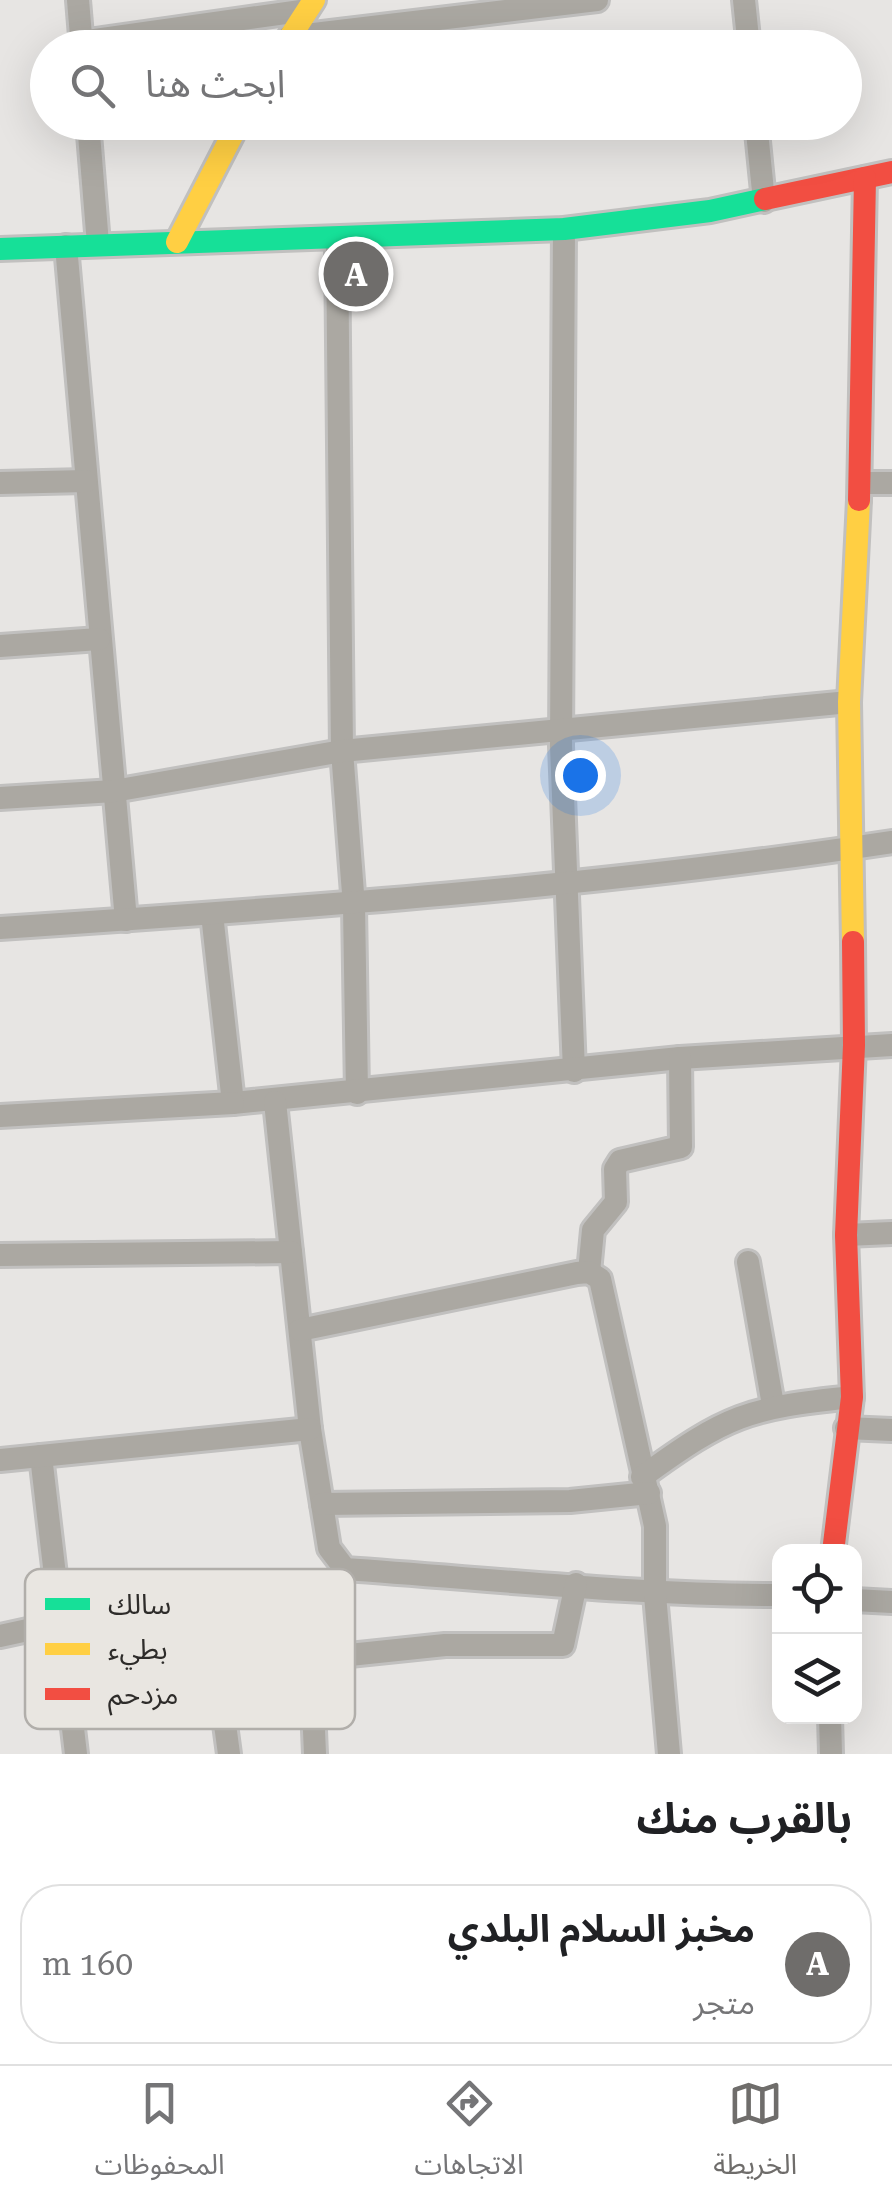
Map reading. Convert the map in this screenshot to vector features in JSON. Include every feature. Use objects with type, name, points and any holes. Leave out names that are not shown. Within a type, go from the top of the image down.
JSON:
[{"type":"street","points":[[78,0],[81,30]]},
{"type":"street","points":[[375,30],[597,0]]},
{"type":"street","points":[[744,0],[746,30]]},
{"type":"street","points":[[168,30],[311,5]]},
{"type":"street","points":[[294,30],[311,5]]},
{"type":"street","points":[[89,140],[98,244]]},
{"type":"street","points":[[177,242],[230,140]]},
{"type":"street","points":[[758,140],[764,201]]},
{"type":"street","points":[[0,249],[564,229],[764,201],[892,172]]},
{"type":"street","points":[[834,1544],[852,1397],[846,1236],[854,1046],[848,848],[849,702],[860,482],[865,178]]},
{"type":"street","points":[[564,229],[564,885],[574,1071]]},
{"type":"street","points":[[337,238],[342,752],[354,906],[358,1093]]},
{"type":"street","points":[[66,246],[126,920]]},
{"type":"street","points":[[0,483],[86,481]]},
{"type":"street","points":[[860,482],[892,483]]},
{"type":"street","points":[[0,646],[100,639]]},
{"type":"street","points":[[0,798],[114,791],[342,752],[849,702]]},
{"type":"street","points":[[0,928],[354,906],[564,885],[892,842]]},
{"type":"street","points":[[212,914],[233,1103]]},
{"type":"street","points":[[0,1116],[275,1102],[680,1058],[892,1044]]},
{"type":"street","points":[[589,1272],[593,1230],[616,1202],[615,1169],[620,1162],[681,1147],[680,1058]]},
{"type":"street","points":[[275,1102],[310,1429],[329,1548],[344,1569]]},
{"type":"street","points":[[846,1236],[892,1233]]},
{"type":"street","points":[[0,1255],[292,1252]]},
{"type":"street","points":[[748,1262],[774,1405]]},
{"type":"street","points":[[300,1330],[589,1272],[600,1279],[655,1526],[655,1595],[669,1754]]},
{"type":"street","points":[[322,1504],[570,1501],[646,1485],[701,1432],[774,1405],[852,1397]]},
{"type":"street","points":[[846,1428],[892,1430]]},
{"type":"street","points":[[0,1460],[310,1429]]},
{"type":"street","points":[[41,1456],[54,1569]]},
{"type":"street","points":[[355,1571],[576,1584],[655,1595],[772,1595]]},
{"type":"street","points":[[355,1654],[445,1645],[564,1646],[576,1584]]},
{"type":"street","points":[[862,1600],[892,1602]]},
{"type":"street","points":[[0,1636],[25,1631]]},
{"type":"street","points":[[830,1724],[831,1754]]},
{"type":"street","points":[[73,1729],[76,1754]]},
{"type":"street","points":[[226,1729],[229,1754]]},
{"type":"street","points":[[314,1729],[315,1754]]},
{"type":"traffic: fast","points":[[0,249],[564,229],[710,211],[765,199]]},
{"type":"traffic: slow","points":[[295,30],[314,0]]},
{"type":"traffic: slow","points":[[177,242],[230,140]]},
{"type":"traffic: slow","points":[[853,942],[849,702],[859,500]]},
{"type":"traffic: jam","points":[[765,199],[892,172]]},
{"type":"traffic: jam","points":[[859,500],[865,178]]},
{"type":"traffic: jam","points":[[834,1544],[852,1397],[846,1235],[854,1045],[853,942]]},
{"type":"place","name":"مخبز السلام البلدي","points":[[356,274]]}]
